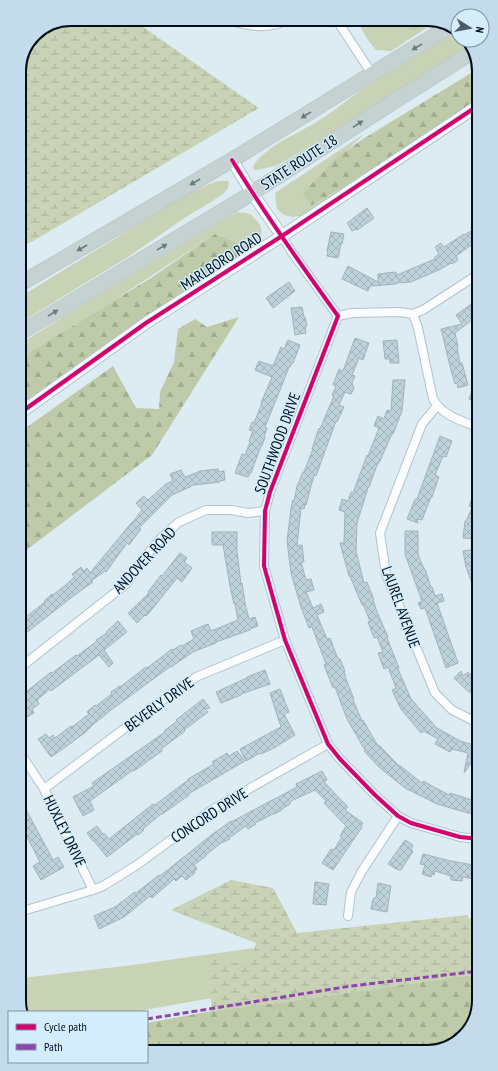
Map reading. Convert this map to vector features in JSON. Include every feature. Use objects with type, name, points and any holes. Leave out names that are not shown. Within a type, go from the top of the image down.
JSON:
[{"type":"highway","points":[[26,280],[232,160],[445,29]]},
{"type":"highway","name":"STATE ROUTE 18","points":[[26,329],[252,193],[469,54]]},
{"type":"street","points":[[254,26],[271,26]]},
{"type":"street","points":[[341,26],[372,74]]},
{"type":"street","name":"MARLBORO ROAD","points":[[26,409],[146,323],[282,236],[472,110]]},
{"type":"street","points":[[232,160],[291,251],[338,316],[352,313],[399,312],[413,314],[422,310],[472,278]]},
{"type":"street","points":[[413,314],[418,328],[433,399],[437,406],[446,414],[472,425]]},
{"type":"street","name":"SOUTHWOOD DRIVE","points":[[338,316],[270,492],[265,511],[264,566],[285,640],[328,744],[340,759],[370,790],[398,816],[411,823],[460,837],[472,838]]},
{"type":"street","name":"LAUREL AVENUE","points":[[437,406],[422,424],[380,533],[386,574],[435,694],[452,710],[472,720]]},
{"type":"street","name":"ANDOVER ROAD","points":[[26,663],[126,584],[143,559],[162,537],[179,522],[206,510],[231,510],[248,513],[265,511]]},
{"type":"street","name":"BEVERLY DRIVE","points":[[44,789],[152,707],[196,677],[285,640]]},
{"type":"street","name":"CONCORD DRIVE","points":[[26,910],[103,886],[137,865],[210,811],[328,744]]},
{"type":"street","name":"HUXLEY DRIVE","points":[[26,762],[44,789],[93,890]]},
{"type":"street","points":[[348,916],[351,892],[362,871],[398,816]]},
{"type":"green space","points":[[71,26],[142,26],[259,108],[26,244],[26,68],[29,54],[39,39],[46,34],[54,29]]},
{"type":"green space","points":[[360,26],[429,26],[391,51],[376,50]]},
{"type":"green space","points":[[401,26],[423,26],[415,30]]},
{"type":"green space","points":[[450,35],[450,48],[465,48],[466,50],[278,165],[254,170],[253,166],[273,147],[321,120],[369,85]]},
{"type":"green space","points":[[472,72],[472,103],[360,177],[311,206],[303,193],[335,159],[363,139]]},
{"type":"green space","points":[[364,134],[303,193],[311,206],[362,176],[301,216],[292,217],[284,215],[277,209],[275,193]]},
{"type":"green space","points":[[218,181],[228,181],[229,183],[228,188],[224,193],[211,202],[189,215],[128,257],[26,319],[26,293],[184,196]]},
{"type":"green space","points":[[237,212],[251,215],[260,226],[261,234],[258,242],[250,248],[215,234],[113,301],[26,354],[26,340]]},
{"type":"green space","points":[[215,234],[250,248],[132,326],[26,401],[26,354],[151,278]]},
{"type":"green space","points":[[239,317],[152,455],[26,550],[26,428],[113,366],[136,408],[159,409],[160,392],[174,362],[178,329],[195,319],[207,327]]},
{"type":"green space","points":[[231,880],[273,888],[297,933],[468,915],[471,975],[212,1011],[207,957],[250,966],[256,943],[171,910]]},
{"type":"green space","points":[[472,918],[472,967],[223,996],[139,1011],[27,1011],[26,978],[125,966]]},
{"type":"green space","points":[[472,975],[472,1006],[467,1020],[455,1036],[442,1043],[427,1045],[148,1045],[148,1023],[212,1011]]},
{"type":"building","points":[[367,208],[374,218],[357,230],[352,231],[347,223]]},
{"type":"building","points":[[472,231],[472,245],[456,256],[458,260],[411,282],[370,286],[368,291],[342,279],[348,266],[378,282],[378,274],[396,272],[397,275],[435,259],[434,258],[439,254],[435,247],[441,243],[444,247]]},
{"type":"building","points":[[331,232],[344,234],[338,258],[327,256]]},
{"type":"building","points":[[289,282],[295,291],[273,308],[266,298]]},
{"type":"building","points":[[472,304],[472,320],[455,333],[460,363],[462,363],[468,385],[458,388],[457,383],[455,384],[441,329],[462,324],[456,315]]},
{"type":"building","points":[[302,307],[307,326],[305,327],[306,333],[295,335],[291,308]]},
{"type":"building","points":[[355,338],[369,343],[363,360],[359,358],[352,375],[355,376],[352,383],[354,389],[351,394],[345,392],[339,405],[344,407],[337,422],[336,421],[316,476],[314,475],[306,505],[305,504],[304,509],[301,508],[297,546],[302,545],[304,562],[301,562],[306,580],[311,579],[314,590],[306,592],[313,608],[321,604],[324,612],[317,615],[327,639],[330,638],[338,659],[340,659],[354,699],[353,700],[362,721],[363,720],[378,746],[379,745],[399,766],[422,783],[423,781],[449,795],[450,793],[472,800],[472,813],[437,804],[405,788],[380,768],[364,751],[365,750],[347,719],[335,687],[333,688],[312,627],[309,628],[301,607],[291,573],[287,541],[293,500],[294,501],[297,486],[313,449],[319,428],[320,429],[334,396],[332,395],[336,386],[333,385],[339,369],[343,371]]},
{"type":"building","points":[[288,340],[300,345],[293,363],[289,367],[265,427],[267,428],[262,446],[248,477],[235,473],[242,454],[245,455],[253,431],[249,430],[252,422],[254,423],[272,377],[255,370],[259,361],[273,366],[281,347],[284,349]]},
{"type":"building","points":[[397,340],[399,363],[390,363],[390,359],[385,359],[383,341]]},
{"type":"building","points":[[393,380],[405,380],[402,411],[393,434],[377,465],[357,523],[356,551],[364,583],[367,582],[377,612],[388,637],[387,638],[399,668],[398,669],[411,699],[437,728],[460,741],[472,744],[472,762],[465,772],[468,753],[452,749],[450,752],[435,744],[438,739],[424,731],[421,733],[401,709],[392,690],[396,688],[388,667],[384,669],[378,653],[383,652],[377,637],[374,638],[368,622],[370,621],[349,576],[340,543],[344,543],[345,512],[339,510],[342,499],[348,501],[351,492],[353,493],[379,428],[374,426],[378,416],[384,419],[387,410],[391,411]]},
{"type":"building","points":[[472,391],[472,400],[469,399]]},
{"type":"building","points":[[440,436],[452,441],[446,457],[443,456],[435,475],[439,477],[432,497],[422,520],[417,519],[418,523],[407,519],[415,499],[417,499]]},
{"type":"building","points":[[218,469],[219,472],[224,471],[225,480],[194,485],[172,495],[139,528],[141,529],[129,545],[127,543],[106,572],[105,571],[91,581],[93,582],[26,633],[26,617],[45,602],[44,601],[52,594],[53,595],[68,583],[74,577],[72,574],[81,567],[84,571],[87,568],[90,573],[142,510],[136,503],[144,496],[148,500],[166,484],[173,481],[170,474],[181,470],[186,477],[200,471]]},
{"type":"building","points":[[472,498],[472,508],[469,506]]},
{"type":"building","points":[[472,508],[472,539],[463,538],[466,521]]},
{"type":"building","points":[[405,531],[418,531],[418,554],[435,596],[442,594],[444,601],[437,603],[458,663],[446,668],[425,608],[421,609],[418,603],[422,601],[405,554]]},
{"type":"building","points":[[212,532],[237,532],[237,551],[245,603],[249,619],[255,617],[258,626],[193,652],[171,666],[111,710],[87,731],[51,757],[38,739],[46,734],[49,738],[53,735],[55,738],[71,726],[72,727],[89,714],[87,712],[95,705],[96,706],[112,694],[111,692],[172,649],[173,650],[181,645],[182,646],[194,639],[191,631],[208,624],[211,631],[238,620],[223,545],[212,545]]},
{"type":"building","points":[[472,550],[472,583],[466,567],[463,551]]},
{"type":"building","points":[[180,553],[187,558],[184,562],[192,568],[182,582],[177,578],[149,613],[137,623],[128,613],[149,593],[148,592],[161,575],[162,576]]},
{"type":"building","points":[[118,621],[127,632],[104,650],[113,663],[109,667],[99,655],[51,691],[50,689],[37,700],[39,704],[32,709],[34,713],[26,717],[26,692],[51,672],[52,673],[97,641],[96,640],[107,633],[106,632]]},
{"type":"building","points":[[265,670],[270,684],[221,703],[216,692]]},
{"type":"building","points":[[461,671],[463,676],[468,672],[472,676],[472,691],[470,693],[454,678]]},
{"type":"building","points":[[280,689],[289,712],[284,714],[295,735],[274,748],[261,754],[260,753],[246,761],[240,749],[281,727],[270,693]]},
{"type":"building","points":[[203,699],[210,708],[205,709],[208,712],[161,749],[162,751],[90,801],[94,810],[83,816],[73,797],[94,786],[92,783],[165,732],[164,731],[177,721],[176,720]]},
{"type":"building","points":[[237,751],[245,761],[188,794],[189,795],[161,814],[138,835],[137,834],[107,857],[87,833],[97,826],[109,839],[153,804],[155,805],[188,779],[214,764],[212,762],[227,753],[229,756]]},
{"type":"building","points":[[322,771],[327,780],[324,782],[348,807],[345,810],[363,823],[361,826],[362,827],[333,870],[322,863],[331,849],[334,850],[342,837],[340,836],[346,826],[324,803],[326,801],[315,790],[293,800],[282,810],[255,823],[256,824],[248,829],[246,826],[229,838],[230,839],[221,843],[194,865],[197,869],[194,871],[195,873],[186,880],[182,876],[176,881],[174,879],[152,898],[150,896],[124,917],[99,929],[94,916],[115,907],[135,892],[136,893],[231,821],[297,787],[296,784]]},
{"type":"building","points":[[26,809],[53,860],[58,857],[64,867],[41,880],[33,866],[40,862],[26,835]]},
{"type":"building","points":[[405,840],[413,845],[411,850],[413,851],[401,870],[398,870],[388,864]]},
{"type":"building","points":[[423,854],[472,865],[472,879],[463,877],[462,881],[451,880],[451,876],[435,871],[434,875],[432,874],[431,877],[422,874],[425,865],[420,864]]},
{"type":"building","points":[[315,882],[329,884],[326,905],[313,904]]},
{"type":"building","points":[[378,883],[391,886],[387,912],[371,909],[373,899],[376,898]]},
{"type":"marked path","points":[[148,1019],[351,986],[472,972]]},
{"type":"cycle path","points":[[26,409],[146,323],[282,236],[472,110]]},
{"type":"cycle path","points":[[232,160],[257,200],[310,278],[338,316],[270,492],[265,511],[264,566],[285,640],[328,744],[340,759],[398,816],[411,823],[460,837],[472,838]]}]
